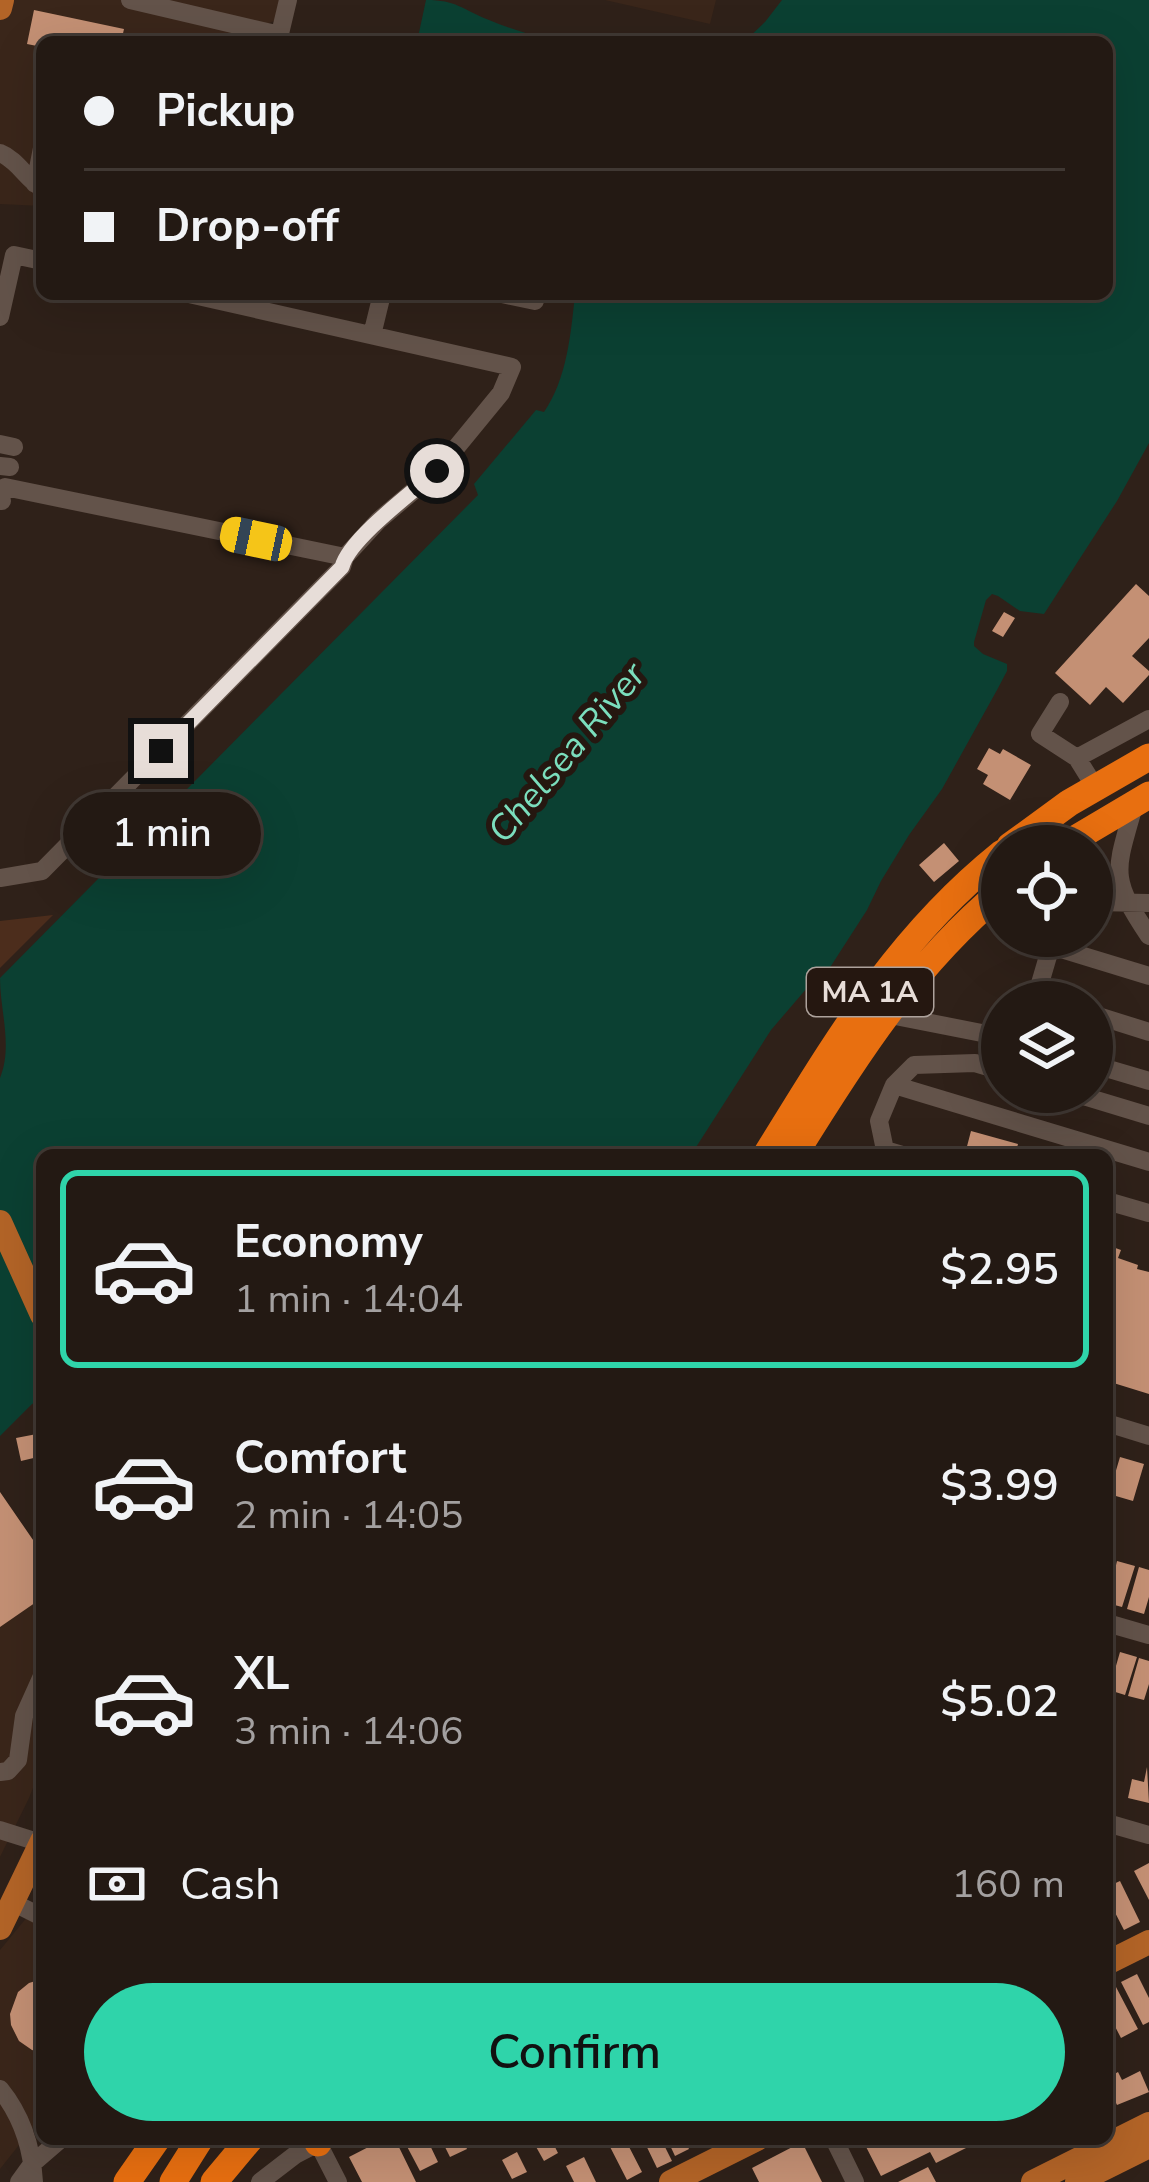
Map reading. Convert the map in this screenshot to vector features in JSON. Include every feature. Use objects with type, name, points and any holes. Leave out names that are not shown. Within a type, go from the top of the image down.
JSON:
[{"type":"highway","points":[[1040,825],[1149,757]]},
{"type":"highway","points":[[1098,825],[1142,799]]},
{"type":"highway","name":"MA 1A","points":[[770,1149],[879,979],[928,921],[981,872]]},
{"type":"highway","name":"MA 1A","points":[[798,1149],[885,1014],[932,957],[981,913]]},
{"type":"highway","points":[[128,2182],[154,2145]]},
{"type":"highway","points":[[172,2182],[196,2145]]},
{"type":"highway","points":[[214,2182],[245,2145]]},
{"type":"main road","points":[[0,1222],[36,1302]]},
{"type":"main road","points":[[0,1928],[36,1855]]},
{"type":"main road","points":[[1113,1960],[1149,1942]]},
{"type":"main road","points":[[1113,2142],[1149,2124]]},
{"type":"main road","points":[[671,2182],[745,2145]]},
{"type":"main road","points":[[1033,2182],[1107,2145]]},
{"type":"main road","points":[[1077,2182],[1149,2146]]},
{"type":"street","points":[[130,0],[247,35]]},
{"type":"street","points":[[280,36],[288,0]]},
{"type":"street","points":[[0,153],[36,184]]},
{"type":"street","points":[[0,317],[14,255],[36,260]]},
{"type":"street","points":[[0,878],[42,871],[342,567],[345,557],[380,520],[437,471],[501,393],[512,367],[216,300]]},
{"type":"street","points":[[372,335],[381,300]]},
{"type":"street","points":[[5,473],[345,557]]},
{"type":"street","points":[[1060,702],[1040,734],[1077,758],[1095,787]]},
{"type":"street","points":[[1077,758],[1149,719]]},
{"type":"street","points":[[1142,799],[1118,865],[1121,890],[1149,936]]},
{"type":"street","points":[[1113,903],[1149,903]]},
{"type":"street","points":[[1041,981],[1051,946],[1149,976]]},
{"type":"street","points":[[885,1014],[981,1033]]},
{"type":"street","points":[[1113,1021],[1149,1032]]},
{"type":"street","points":[[885,1149],[879,1121],[894,1085],[914,1065],[981,1065]]},
{"type":"street","points":[[1113,1070],[1149,1081]]},
{"type":"street","points":[[894,1085],[1106,1149]]},
{"type":"street","points":[[1113,1105],[1149,1116]]},
{"type":"street","points":[[1113,1151],[1149,1162]]},
{"type":"street","points":[[1113,1203],[1149,1214]]},
{"type":"street","points":[[1113,1425],[1149,1436]]},
{"type":"street","points":[[1113,1625],[1149,1635]]},
{"type":"street","points":[[0,1772],[8,1771],[18,1760],[24,1716],[36,1689]]},
{"type":"street","points":[[1113,1825],[1149,1835]]},
{"type":"street","points":[[0,1830],[36,1840]]},
{"type":"street","points":[[14,1903],[36,1914]]},
{"type":"street","points":[[0,2089],[22,2126],[33,2173]]},
{"type":"street","points":[[19,2182],[56,2145]]},
{"type":"street","points":[[260,2182],[312,2145]]},
{"type":"street","points":[[322,2145],[338,2182]]},
{"type":"street","points":[[837,2145],[855,2182]]},
{"type":"shaded area","points":[[0,0],[285,0],[280,19],[260,26],[258,36],[36,36],[36,206],[0,204]]},
{"type":"shaded area","points":[[605,0],[716,0],[710,24]]},
{"type":"shaded area","points":[[53,915],[0,968],[0,921]]},
{"type":"shaded area","points":[[0,1492],[36,1544],[36,1780],[0,1857]]},
{"type":"shaded area","points":[[36,1906],[36,2124],[0,2169],[0,1950]]},
{"type":"water","points":[[426,0],[436,0],[536,36],[418,36]]},
{"type":"water","name":"Chelsea River","points":[[782,0],[1149,0],[1149,443],[1044,614],[1020,611],[992,594],[986,600],[974,646],[1007,664],[997,690],[942,789],[829,969],[771,1030],[695,1149],[36,1149],[36,1402],[0,1436],[0,1078],[6,1041],[0,978],[478,495],[474,484],[536,410],[544,412],[552,399],[567,355],[574,300],[1113,300],[1113,36],[750,36]]},
{"type":"building","points":[[34,10],[124,29],[122,36],[36,36],[36,46],[27,44]]},
{"type":"building","points":[[1136,584],[1149,596],[1149,638],[1132,656],[1149,675],[1123,703],[1106,687],[1090,705],[1055,673]]},
{"type":"building","points":[[1004,612],[1015,618],[1003,637],[992,631]]},
{"type":"building","points":[[989,748],[1000,754],[1003,749],[1031,765],[1010,800],[983,784],[988,775],[977,769]]},
{"type":"building","points":[[944,843],[959,861],[934,882],[919,865]]},
{"type":"building","points":[[971,1131],[1018,1144],[1017,1149],[966,1149]]},
{"type":"building","points":[[1113,1247],[1121,1250],[1118,1258],[1149,1272],[1149,1394],[1113,1383]]},
{"type":"building","points":[[36,1434],[36,1457],[21,1461],[16,1438]]},
{"type":"building","points":[[1120,1457],[1144,1464],[1133,1501],[1113,1495]]},
{"type":"building","points":[[0,1492],[36,1544],[36,1602],[0,1627]]},
{"type":"building","points":[[1117,1561],[1135,1566],[1122,1607],[1113,1605]]},
{"type":"building","points":[[1139,1567],[1149,1570],[1144,1614],[1127,1609]]},
{"type":"building","points":[[1120,1652],[1137,1657],[1125,1695],[1113,1691]]},
{"type":"building","points":[[1139,1658],[1149,1661],[1144,1700],[1128,1696]]},
{"type":"building","points":[[1147,1767],[1149,1803],[1128,1798],[1132,1779],[1144,1782]]},
{"type":"building","points":[[1149,1863],[1149,1900],[1134,1871]]},
{"type":"building","points":[[1120,1881],[1140,1922],[1124,1930],[1113,1909],[1113,1884]]},
{"type":"building","points":[[1137,1974],[1149,1998],[1149,2022],[1143,2025],[1121,1982]]},
{"type":"building","points":[[36,1981],[36,2051],[19,2041],[11,2025],[18,1992]]},
{"type":"building","points":[[1113,1988],[1138,2029],[1121,2038],[1113,2023]]},
{"type":"building","points":[[1140,2071],[1149,2092],[1117,2105],[1113,2075],[1118,2072],[1122,2080]]},
{"type":"building","points":[[372,2145],[398,2145],[416,2182],[362,2182],[349,2157]]},
{"type":"building","points":[[406,2145],[430,2145],[438,2162],[420,2171]]},
{"type":"building","points":[[444,2145],[465,2145],[467,2149],[450,2157]]},
{"type":"building","points":[[535,2145],[554,2145],[558,2153],[544,2161]]},
{"type":"building","points":[[609,2145],[628,2145],[642,2172],[627,2180]]},
{"type":"building","points":[[646,2145],[664,2145],[672,2161],[657,2168]]},
{"type":"building","points":[[670,2145],[687,2145],[689,2149],[675,2156]]},
{"type":"building","points":[[804,2145],[822,2182],[759,2182],[752,2168]]},
{"type":"building","points":[[865,2145],[972,2145],[936,2163],[930,2152],[881,2176]]},
{"type":"building","points":[[517,2152],[527,2172],[512,2179],[502,2160]]},
{"type":"building","points":[[584,2157],[596,2182],[574,2182],[566,2166]]},
{"type":"building","points":[[928,2167],[936,2182],[898,2182]]},
{"type":"route","points":[[161,751],[342,567],[345,557],[380,520],[437,471]]}]
